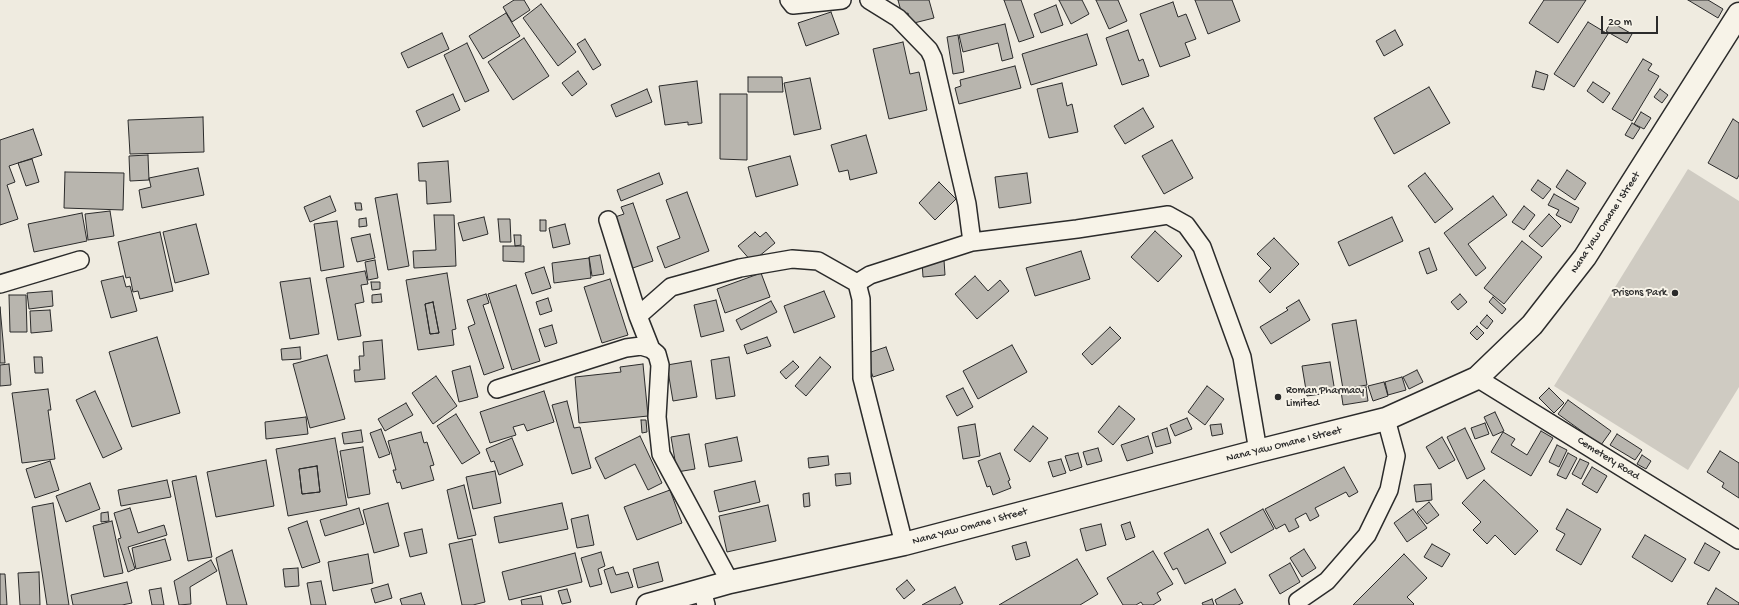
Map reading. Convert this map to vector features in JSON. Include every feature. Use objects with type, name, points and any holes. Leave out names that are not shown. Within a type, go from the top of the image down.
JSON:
[{"type":"main road","name":"Nana Yaw Omane I Street","points":[[648,605],[704,597],[730,582],[904,544],[1386,419],[1477,378],[1532,325],[1585,257],[1739,14]]},
{"type":"street","points":[[789,0],[793,6],[842,0]]},
{"type":"street","points":[[869,0],[898,18],[934,58],[967,204],[972,242]]},
{"type":"street","points":[[858,283],[870,275],[972,242],[1077,229],[1168,215],[1186,225],[1202,247],[1242,357],[1258,451]]},
{"type":"street","points":[[608,220],[638,316],[651,349]]},
{"type":"street","points":[[638,316],[671,287],[740,268],[792,259],[818,261],[858,283]]},
{"type":"street","points":[[0,284],[80,260]]},
{"type":"street","points":[[858,283],[861,299],[862,378],[904,544]]},
{"type":"street","points":[[497,389],[626,348],[641,346],[651,349],[657,354],[660,365],[657,417],[661,454],[730,582]]},
{"type":"street","name":"Cemetery Road","points":[[1477,378],[1739,540]]},
{"type":"street","points":[[1294,604],[1327,581],[1367,535],[1389,490],[1396,456],[1386,419]]},
{"type":"shaded area","name":"Prisons Park","points":[[1688,169],[1739,201],[1739,387],[1688,470],[1554,386]]},
{"type":"building","points":[[514,0],[524,0],[530,10],[512,22],[503,7]]},
{"type":"building","points":[[898,0],[929,0],[934,18],[910,24],[908,13],[902,15]]},
{"type":"building","points":[[1004,0],[1021,0],[1034,37],[1019,42]]},
{"type":"building","points":[[1059,0],[1082,0],[1089,14],[1071,24]]},
{"type":"building","points":[[1096,0],[1118,0],[1127,21],[1109,29]]},
{"type":"building","points":[[1195,0],[1232,0],[1240,21],[1208,34]]},
{"type":"building","points":[[1544,0],[1586,0],[1558,43],[1529,23]]},
{"type":"building","points":[[1688,0],[1708,0],[1723,9],[1718,18]]},
{"type":"building","points":[[1173,2],[1178,17],[1186,14],[1196,39],[1185,43],[1190,56],[1160,67],[1140,14]]},
{"type":"building","points":[[541,4],[576,52],[558,66],[523,18]]},
{"type":"building","points":[[1056,5],[1063,25],[1041,33],[1034,14]]},
{"type":"building","points":[[831,12],[839,34],[806,46],[798,23]]},
{"type":"building","points":[[506,13],[520,36],[483,59],[469,36]]},
{"type":"building","points":[[1588,22],[1608,34],[1574,87],[1554,74]]},
{"type":"building","points":[[1611,22],[1632,34],[1627,43],[1606,31]]},
{"type":"building","points":[[1005,24],[1013,58],[1002,61],[998,43],[963,52],[959,35]]},
{"type":"building","points":[[1128,30],[1139,61],[1143,59],[1149,76],[1122,85],[1106,38]]},
{"type":"building","points":[[1395,30],[1403,45],[1384,56],[1376,41]]},
{"type":"building","points":[[442,33],[449,49],[408,68],[401,53]]},
{"type":"building","points":[[1087,34],[1097,65],[1031,85],[1022,54]]},
{"type":"building","points":[[958,35],[964,72],[953,74],[947,37]]},
{"type":"building","points":[[524,38],[549,76],[513,100],[488,62]]},
{"type":"building","points":[[585,39],[601,65],[593,70],[577,44]]},
{"type":"building","points":[[903,42],[910,74],[919,72],[927,110],[889,119],[873,49]]},
{"type":"building","points":[[467,43],[489,91],[465,102],[444,55]]},
{"type":"building","points":[[1643,59],[1652,64],[1648,70],[1659,76],[1632,121],[1612,109]]},
{"type":"building","points":[[1015,66],[1021,88],[959,104],[955,88],[961,86],[960,80]]},
{"type":"building","points":[[578,71],[587,84],[572,96],[562,83]]},
{"type":"building","points":[[1536,71],[1548,75],[1544,90],[1532,87]]},
{"type":"building","points":[[748,77],[782,77],[783,92],[748,92]]},
{"type":"building","points":[[810,78],[821,129],[794,135],[784,83]]},
{"type":"building","points":[[697,81],[702,123],[688,125],[688,122],[665,125],[659,86]]},
{"type":"building","points":[[1593,82],[1610,93],[1603,103],[1587,91]]},
{"type":"building","points":[[1062,83],[1067,106],[1072,104],[1078,132],[1049,138],[1037,89]]},
{"type":"building","points":[[1429,87],[1450,123],[1394,154],[1374,118]]},
{"type":"building","points":[[647,89],[652,102],[616,117],[611,105]]},
{"type":"building","points":[[1660,89],[1668,95],[1662,103],[1654,97]]},
{"type":"building","points":[[453,94],[460,110],[423,127],[416,111]]},
{"type":"building","points":[[720,94],[747,94],[747,160],[720,159]]},
{"type":"building","points":[[1143,108],[1154,127],[1125,144],[1114,126]]},
{"type":"building","points":[[1641,112],[1651,118],[1644,129],[1634,124]]},
{"type":"building","points":[[203,117],[204,152],[130,154],[128,120]]},
{"type":"building","points":[[1733,119],[1739,123],[1739,175],[1737,179],[1708,163]]},
{"type":"building","points":[[1632,123],[1640,128],[1633,139],[1625,135]]},
{"type":"building","points":[[33,129],[42,155],[9,166],[15,182],[7,185],[18,219],[0,225],[0,140]]},
{"type":"building","points":[[866,135],[877,173],[850,180],[848,170],[839,172],[831,145]]},
{"type":"building","points":[[1172,140],[1193,178],[1164,194],[1142,156]]},
{"type":"building","points":[[148,155],[149,180],[130,181],[129,156]]},
{"type":"building","points":[[790,156],[798,185],[756,197],[748,167]]},
{"type":"building","points":[[32,159],[39,182],[26,186],[18,163]]},
{"type":"building","points":[[448,161],[451,202],[427,204],[426,181],[419,181],[418,163]]},
{"type":"building","points":[[198,168],[204,195],[142,208],[139,190],[151,187],[149,178]]},
{"type":"building","points":[[1567,170],[1586,183],[1575,200],[1556,187]]},
{"type":"building","points":[[65,172],[124,173],[123,210],[64,208]]},
{"type":"building","points":[[659,173],[663,184],[621,201],[617,190]]},
{"type":"building","points":[[1027,173],[1031,203],[999,208],[995,177]]},
{"type":"building","points":[[1425,173],[1453,209],[1435,223],[1408,186]]},
{"type":"building","points":[[1538,180],[1551,189],[1543,199],[1531,190]]},
{"type":"building","points":[[939,182],[956,199],[935,220],[919,203]]},
{"type":"building","points":[[687,192],[709,251],[665,268],[657,247],[680,238],[666,200]]},
{"type":"building","points":[[397,194],[409,266],[388,270],[375,198]]},
{"type":"building","points":[[1554,194],[1579,208],[1571,223],[1556,215],[1559,210],[1548,205]]},
{"type":"building","points":[[330,196],[336,211],[310,222],[304,207]]},
{"type":"building","points":[[1493,196],[1507,215],[1468,244],[1486,268],[1476,276],[1444,233]]},
{"type":"building","points":[[355,203],[361,203],[362,210],[356,210]]},
{"type":"building","points":[[633,203],[653,261],[630,269],[612,218],[624,214],[621,207]]},
{"type":"building","points":[[1524,206],[1535,215],[1524,230],[1512,222]]},
{"type":"building","points":[[110,211],[114,236],[88,240],[85,214]]},
{"type":"building","points":[[82,213],[87,241],[34,252],[28,224]]},
{"type":"building","points":[[1549,214],[1561,226],[1542,247],[1529,236]]},
{"type":"building","points":[[434,215],[454,215],[456,266],[414,268],[413,251],[436,250]]},
{"type":"building","points":[[484,217],[488,234],[463,241],[458,223]]},
{"type":"building","points":[[1392,217],[1403,241],[1349,266],[1338,242]]},
{"type":"building","points":[[366,218],[367,226],[359,227],[359,219]]},
{"type":"building","points":[[498,219],[510,219],[511,242],[500,242]]},
{"type":"building","points":[[540,220],[546,220],[546,231],[540,231]]},
{"type":"building","points":[[337,221],[344,267],[321,271],[314,224]]},
{"type":"building","points":[[196,224],[209,274],[175,283],[163,232]]},
{"type":"building","points":[[565,224],[570,244],[553,248],[549,228]]},
{"type":"building","points":[[1155,231],[1182,256],[1158,282],[1131,257]]},
{"type":"building","points":[[160,232],[173,291],[140,299],[138,291],[133,292],[130,277],[126,278],[118,242]]},
{"type":"building","points":[[755,232],[760,237],[766,232],[775,243],[752,262],[738,246]]},
{"type":"building","points":[[370,234],[375,258],[357,262],[351,238]]},
{"type":"building","points":[[514,235],[521,235],[521,245],[515,246]]},
{"type":"building","points":[[1274,238],[1299,264],[1270,293],[1259,281],[1271,268],[1257,254]]},
{"type":"building","points":[[1522,241],[1542,257],[1504,304],[1484,288]]},
{"type":"building","points":[[503,246],[524,246],[524,262],[503,261]]},
{"type":"building","points":[[1429,248],[1437,270],[1427,274],[1419,252]]},
{"type":"building","points":[[1081,251],[1090,279],[1035,296],[1026,268]]},
{"type":"building","points":[[600,255],[604,274],[592,276],[589,257]]},
{"type":"building","points":[[589,258],[591,278],[554,283],[552,263]]},
{"type":"building","points":[[375,260],[378,278],[368,280],[365,262]]},
{"type":"building","points":[[944,260],[945,275],[923,277],[922,262]]},
{"type":"building","points":[[544,267],[551,288],[532,294],[525,273]]},
{"type":"building","points":[[365,271],[368,284],[361,285],[364,302],[355,304],[361,336],[338,340],[326,278]]},
{"type":"building","points":[[447,273],[456,329],[452,330],[454,345],[418,350],[406,280]],"holes":[[[433,302],[439,333],[430,334],[425,304]]]},
{"type":"building","points":[[761,273],[770,297],[725,313],[717,289]]},
{"type":"building","points":[[123,276],[126,287],[130,286],[137,311],[111,318],[101,281]]},
{"type":"building","points":[[975,276],[988,291],[1000,280],[1009,291],[977,319],[955,294]]},
{"type":"building","points":[[310,278],[319,334],[290,339],[280,282]]},
{"type":"building","points":[[610,279],[628,335],[602,343],[584,287]]},
{"type":"building","points":[[371,282],[380,282],[380,289],[372,290]]},
{"type":"building","points":[[516,285],[540,361],[512,370],[488,294]]},
{"type":"building","points":[[52,291],[53,306],[29,309],[27,293]]},
{"type":"building","points":[[824,291],[835,317],[794,333],[784,306]]},
{"type":"building","points":[[381,294],[382,302],[372,303],[372,295]]},
{"type":"building","points":[[486,294],[489,303],[483,305],[504,368],[484,375],[468,327],[475,324],[467,300]]},
{"type":"building","points":[[1460,294],[1467,302],[1458,310],[1451,302]]},
{"type":"building","points":[[9,295],[26,295],[27,332],[10,332]]},
{"type":"building","points":[[1493,297],[1506,309],[1502,314],[1489,302]]},
{"type":"building","points":[[548,298],[552,311],[540,315],[536,302]]},
{"type":"building","points":[[716,300],[724,331],[701,337],[694,305]]},
{"type":"building","points":[[1299,300],[1310,320],[1271,344],[1260,327],[1288,310],[1286,308]]},
{"type":"building","points":[[771,301],[777,312],[741,330],[736,320]]},
{"type":"building","points":[[433,302],[439,333],[430,334],[425,304]]},
{"type":"building","points":[[0,307],[5,363],[0,363]]},
{"type":"building","points":[[50,310],[52,331],[31,333],[30,311]]},
{"type":"building","points":[[1487,315],[1493,321],[1487,329],[1480,323]]},
{"type":"building","points":[[1356,320],[1367,385],[1343,389],[1332,324]]},
{"type":"building","points":[[552,325],[557,343],[545,347],[539,329]]},
{"type":"building","points":[[1477,326],[1484,333],[1477,340],[1470,333]]},
{"type":"building","points":[[1110,327],[1121,338],[1092,365],[1082,354]]},
{"type":"building","points":[[157,337],[180,413],[132,427],[109,352]]},
{"type":"building","points":[[767,337],[771,346],[747,354],[744,345]]},
{"type":"building","points":[[382,340],[385,379],[355,382],[354,370],[360,370],[359,356],[364,356],[363,342]]},
{"type":"building","points":[[1012,345],[1027,372],[978,399],[963,371]]},
{"type":"building","points":[[300,347],[301,359],[282,360],[281,349]]},
{"type":"building","points":[[886,347],[894,370],[873,377],[865,354]]},
{"type":"building","points":[[327,355],[345,419],[310,428],[293,364]]},
{"type":"building","points":[[34,357],[42,357],[43,373],[35,373]]},
{"type":"building","points":[[729,357],[735,396],[716,399],[711,360]]},
{"type":"building","points":[[820,357],[831,367],[806,396],[795,386]]},
{"type":"building","points":[[691,361],[697,397],[673,401],[667,365]]},
{"type":"building","points":[[793,361],[799,367],[786,379],[780,372]]},
{"type":"building","points":[[1330,362],[1335,392],[1307,396],[1302,366]]},
{"type":"building","points":[[9,364],[11,385],[0,386],[0,365]]},
{"type":"building","points":[[643,364],[648,416],[579,423],[575,377],[621,372],[620,367]]},
{"type":"building","points":[[470,366],[478,397],[459,402],[452,371]]},
{"type":"building","points":[[1417,370],[1423,382],[1409,389],[1403,377]]},
{"type":"building","points":[[436,376],[457,406],[433,424],[412,393]]},
{"type":"building","points":[[1402,377],[1406,390],[1388,395],[1385,382]]},
{"type":"building","points":[[1384,382],[1388,396],[1373,401],[1368,386]]},
{"type":"building","points":[[1207,386],[1224,399],[1205,425],[1188,412]]},
{"type":"building","points":[[1366,387],[1368,401],[1343,405],[1341,391]]},
{"type":"building","points":[[963,388],[973,407],[957,416],[946,396]]},
{"type":"building","points":[[1549,388],[1564,403],[1554,413],[1539,398]]},
{"type":"building","points":[[48,389],[51,410],[48,410],[55,459],[22,463],[12,393]]},
{"type":"building","points":[[95,391],[122,449],[103,458],[76,400]]},
{"type":"building","points":[[544,391],[554,422],[527,431],[524,424],[513,427],[516,435],[490,443],[480,412]]},
{"type":"building","points":[[1568,400],[1611,431],[1601,445],[1558,414]]},
{"type":"building","points":[[567,401],[574,428],[580,427],[591,468],[572,474],[552,405]]},
{"type":"building","points":[[406,403],[413,415],[385,431],[378,419]]},
{"type":"building","points":[[1119,406],[1135,419],[1113,445],[1098,432]]},
{"type":"building","points":[[1495,412],[1504,431],[1493,436],[1484,417]]},
{"type":"building","points":[[456,414],[480,453],[462,464],[437,426]]},
{"type":"building","points":[[306,417],[308,434],[266,439],[265,422]]},
{"type":"building","points":[[1187,418],[1192,429],[1175,436],[1170,425]]},
{"type":"building","points":[[641,420],[646,420],[647,432],[642,433]]},
{"type":"building","points":[[1485,423],[1489,434],[1475,439],[1471,428]]},
{"type":"building","points":[[975,424],[980,456],[963,459],[958,427]]},
{"type":"building","points":[[1221,424],[1223,434],[1212,436],[1210,425]]},
{"type":"building","points":[[1033,426],[1048,438],[1030,462],[1014,450]]},
{"type":"building","points":[[1167,428],[1171,443],[1156,447],[1152,433]]},
{"type":"building","points":[[1465,428],[1485,469],[1467,479],[1447,437]]},
{"type":"building","points":[[381,429],[390,454],[379,458],[370,433]]},
{"type":"building","points":[[361,430],[363,442],[344,444],[342,433]]},
{"type":"building","points":[[1541,431],[1553,438],[1531,476],[1491,452],[1503,432],[1515,439],[1511,445],[1527,455]]},
{"type":"building","points":[[421,432],[424,443],[427,442],[434,465],[430,466],[434,480],[402,489],[400,482],[397,483],[393,470],[396,470],[388,441]]},
{"type":"building","points":[[689,434],[695,469],[677,472],[671,437]]},
{"type":"building","points":[[1617,434],[1642,450],[1635,460],[1610,445]]},
{"type":"building","points":[[640,436],[662,483],[648,490],[635,464],[605,479],[595,458]]},
{"type":"building","points":[[1148,436],[1153,453],[1127,461],[1121,445]]},
{"type":"building","points":[[737,437],[742,461],[709,467],[705,444]]},
{"type":"building","points":[[1442,437],[1455,460],[1439,469],[1426,447]]},
{"type":"building","points":[[335,438],[347,505],[288,516],[276,449]],"holes":[[[317,466],[320,492],[302,494],[299,469]]]},
{"type":"building","points":[[512,438],[523,465],[499,475],[494,461],[491,462],[486,449]]},
{"type":"building","points":[[1557,445],[1567,450],[1559,467],[1549,462]]},
{"type":"building","points":[[363,447],[370,494],[348,498],[340,451]]},
{"type":"building","points":[[1098,448],[1102,461],[1087,465],[1083,452]]},
{"type":"building","points":[[1720,451],[1739,463],[1739,498],[1722,487],[1724,483],[1707,472]]},
{"type":"building","points":[[1000,453],[1010,480],[1008,481],[1011,488],[993,495],[990,486],[987,487],[978,461]]},
{"type":"building","points":[[1078,453],[1082,467],[1070,471],[1065,456]]},
{"type":"building","points":[[1568,453],[1577,458],[1566,479],[1557,475]]},
{"type":"building","points":[[1642,455],[1651,461],[1646,469],[1637,464]]},
{"type":"building","points":[[828,456],[829,465],[809,468],[808,458]]},
{"type":"building","points":[[1061,459],[1066,473],[1053,477],[1048,462]]},
{"type":"building","points":[[1580,459],[1589,463],[1581,479],[1572,474]]},
{"type":"building","points":[[266,460],[274,506],[216,517],[207,472]]},
{"type":"building","points":[[50,461],[59,490],[35,498],[26,469]]},
{"type":"building","points":[[317,466],[320,492],[302,494],[299,469]]},
{"type":"building","points":[[1344,467],[1358,492],[1349,497],[1346,492],[1315,508],[1319,516],[1310,521],[1306,513],[1295,519],[1299,527],[1289,532],[1285,524],[1276,529],[1265,509]]},
{"type":"building","points":[[1592,467],[1607,476],[1597,493],[1582,484]]},
{"type":"building","points":[[495,471],[501,503],[473,509],[466,477]]},
{"type":"building","points":[[850,473],[851,484],[836,486],[835,474]]},
{"type":"building","points":[[196,476],[212,557],[188,561],[172,481]]},
{"type":"building","points":[[167,480],[171,497],[121,506],[118,490]]},
{"type":"building","points":[[1484,480],[1538,531],[1515,555],[1495,535],[1487,544],[1473,530],[1481,522],[1462,503]]},
{"type":"building","points":[[755,481],[760,502],[719,512],[714,491]]},
{"type":"building","points":[[90,483],[100,509],[66,522],[56,496]]},
{"type":"building","points":[[1431,484],[1432,500],[1416,502],[1414,485]]},
{"type":"building","points":[[464,485],[476,535],[458,539],[447,490]]},
{"type":"building","points":[[670,490],[682,523],[637,540],[624,507]]},
{"type":"building","points":[[809,493],[810,506],[804,507],[803,494]]},
{"type":"building","points":[[1429,502],[1439,515],[1427,524],[1417,512]]},
{"type":"building","points":[[53,503],[69,605],[47,605],[32,507]]},
{"type":"building","points":[[388,503],[399,546],[374,553],[363,510]]},
{"type":"building","points":[[562,503],[568,529],[499,543],[494,517]]},
{"type":"building","points":[[768,505],[776,541],[727,552],[719,516]]},
{"type":"building","points":[[130,508],[138,533],[164,525],[167,535],[128,547],[135,569],[128,572],[118,539],[121,538],[114,513]]},
{"type":"building","points":[[359,508],[364,524],[325,536],[320,520]]},
{"type":"building","points":[[1263,509],[1274,529],[1231,553],[1220,533]]},
{"type":"building","points":[[1413,509],[1427,528],[1407,542],[1394,523]]},
{"type":"building","points":[[1567,509],[1601,529],[1581,565],[1556,550],[1565,534],[1556,529]]},
{"type":"building","points":[[108,512],[109,521],[101,522],[101,513]]},
{"type":"building","points":[[588,515],[594,545],[577,548],[571,519]]},
{"type":"building","points":[[112,521],[123,573],[104,577],[93,526]]},
{"type":"building","points":[[307,521],[320,562],[302,568],[288,528]]},
{"type":"building","points":[[1130,522],[1135,537],[1126,540],[1121,525]]},
{"type":"building","points":[[1101,524],[1106,545],[1086,551],[1080,529]]},
{"type":"building","points":[[422,529],[427,553],[410,557],[404,533]]},
{"type":"building","points":[[1208,529],[1226,563],[1185,584],[1177,568],[1173,570],[1164,553]]},
{"type":"building","points":[[1645,535],[1686,559],[1672,582],[1632,557]]},
{"type":"building","points":[[165,539],[171,560],[136,569],[132,548]]},
{"type":"building","points":[[472,539],[485,602],[473,605],[462,605],[449,544]]},
{"type":"building","points":[[1026,542],[1030,556],[1016,560],[1012,546]]},
{"type":"building","points":[[1705,543],[1720,552],[1709,571],[1694,563]]},
{"type":"building","points":[[1432,544],[1450,554],[1442,567],[1424,557]]},
{"type":"building","points":[[1304,549],[1316,568],[1302,577],[1290,558]]},
{"type":"building","points":[[232,550],[247,605],[227,605],[216,558]]},
{"type":"building","points":[[1153,551],[1173,584],[1157,593],[1161,600],[1153,605],[1143,605],[1141,602],[1136,605],[1123,605],[1107,578]]},
{"type":"building","points":[[601,552],[605,566],[598,569],[602,584],[590,587],[581,558]]},
{"type":"building","points":[[575,553],[582,582],[509,600],[502,572]]},
{"type":"building","points":[[368,554],[373,583],[333,591],[328,562]]},
{"type":"building","points":[[1404,554],[1427,578],[1407,597],[1414,604],[1413,605],[1353,605]]},
{"type":"building","points":[[1077,559],[1098,594],[1080,605],[999,605]]},
{"type":"building","points":[[211,560],[217,571],[190,587],[191,604],[179,605],[174,581]]},
{"type":"building","points":[[658,562],[663,581],[638,588],[633,569]]},
{"type":"building","points":[[1290,563],[1300,582],[1280,594],[1269,575]]},
{"type":"building","points":[[613,567],[616,575],[628,572],[633,587],[611,593],[604,570]]},
{"type":"building","points":[[298,568],[299,586],[285,587],[283,569]]},
{"type":"building","points":[[39,572],[40,605],[20,605],[18,573]]},
{"type":"building","points":[[0,574],[5,574],[7,605],[0,605]]},
{"type":"building","points":[[907,580],[915,590],[904,599],[896,589]]},
{"type":"building","points":[[321,581],[326,605],[311,605],[307,583]]},
{"type":"building","points":[[127,582],[132,603],[122,605],[73,605],[71,595]]},
{"type":"building","points":[[388,584],[392,598],[375,603],[371,589]]},
{"type":"building","points":[[955,587],[963,603],[959,605],[922,605]]},
{"type":"building","points":[[161,588],[164,605],[152,605],[149,590]]},
{"type":"building","points":[[1716,588],[1739,603],[1739,605],[1707,604]]},
{"type":"building","points":[[567,589],[571,602],[562,604],[558,591]]},
{"type":"building","points":[[1235,589],[1243,603],[1238,605],[1217,605],[1215,600]]},
{"type":"building","points":[[421,593],[425,605],[402,605],[400,599]]},
{"type":"building","points":[[541,596],[543,605],[522,605],[521,600]]},
{"type":"building","points":[[1212,599],[1214,605],[1203,605],[1202,603]]},
{"type":"place","name":"Prisons Park","points":[[1675,293]]},
{"type":"place","name":"Roman Pharmacy Limited","points":[[1278,397]]}]
